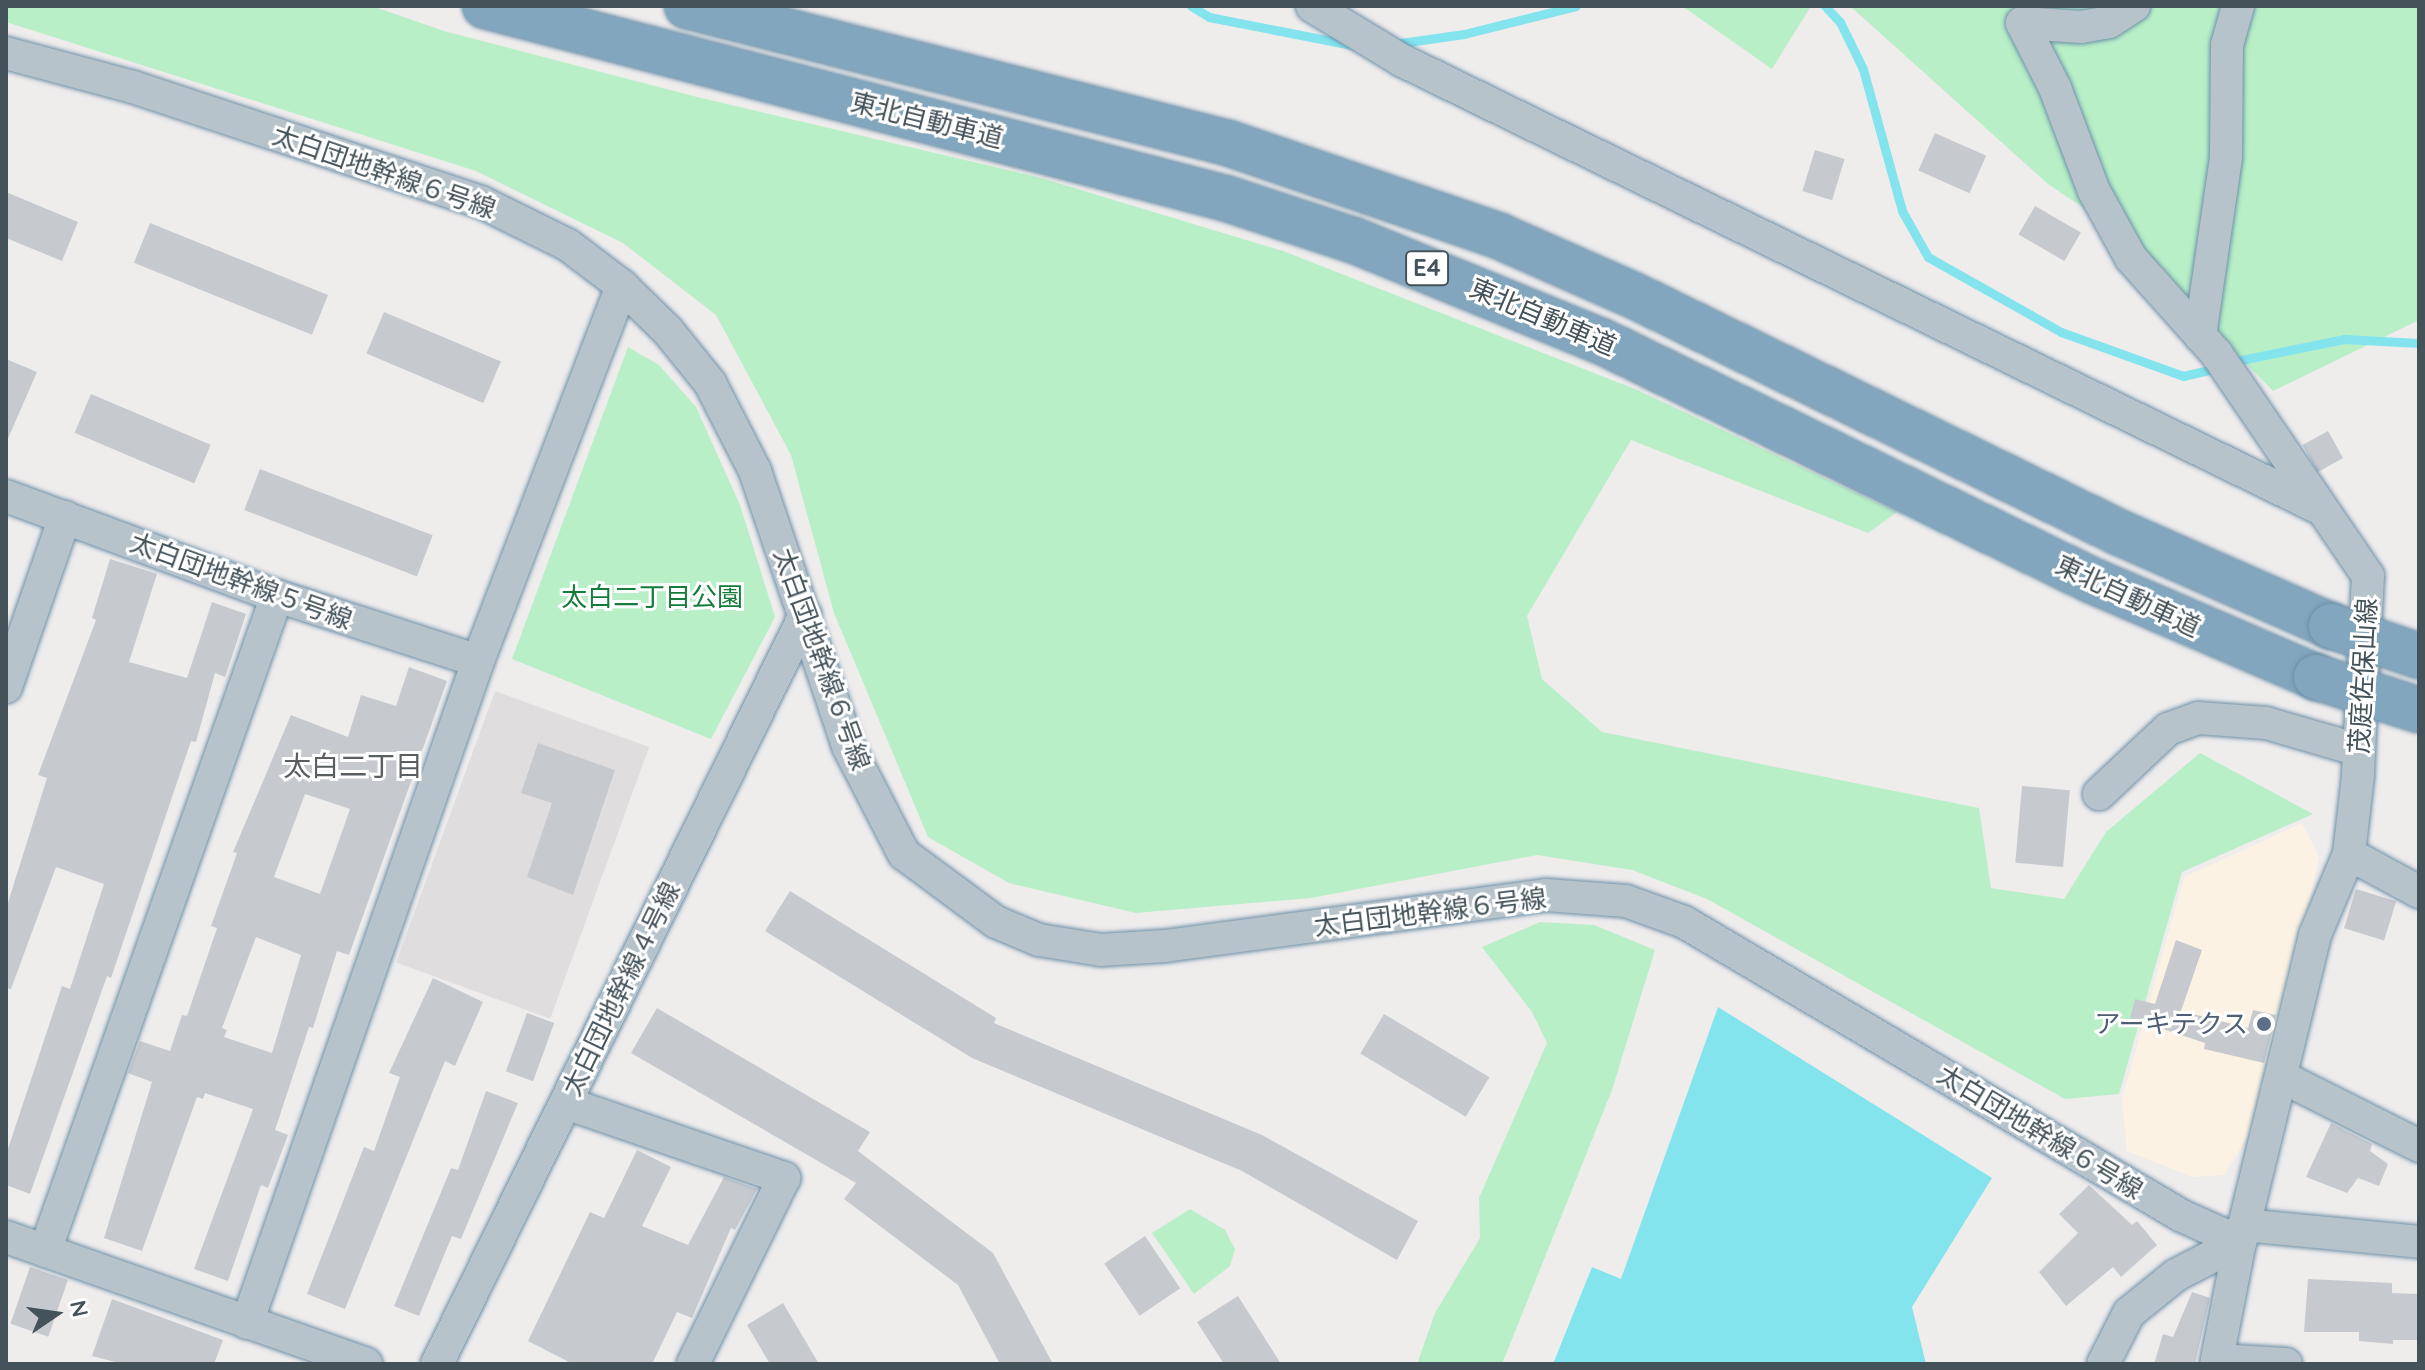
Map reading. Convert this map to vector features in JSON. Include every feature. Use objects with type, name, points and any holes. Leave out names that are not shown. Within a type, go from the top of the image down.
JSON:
[{"type":"highway","name":"東北自動車道","points":[[485,6],[1139,175],[1353,240],[1601,341],[2077,573],[2316,677],[2419,710]]},
{"type":"highway","name":"東北自動車道","points":[[687,6],[1228,143],[1499,236],[1633,295],[2118,532],[2331,626],[2419,656]]},
{"type":"street","points":[[1312,6],[1401,60],[2316,506]]},
{"type":"street","name":"茂庭佐保山線","points":[[2134,6],[2109,22],[2081,27],[2022,23],[2055,88],[2094,191],[2131,258],[2208,345],[2235,381],[2316,506],[2368,576],[2359,750],[2349,854],[2315,935],[2284,1078],[2242,1233],[2217,1362]]},
{"type":"street","points":[[2208,345],[2226,157],[2227,45],[2238,6]]},
{"type":"street","name":"太白団地幹線６号線","points":[[6,53],[133,87],[481,202],[568,245],[622,286],[668,331],[710,383],[755,471],[848,746],[904,854],[996,922],[1039,940],[1101,950],[1165,946],[1546,895],[1626,901],[1684,922],[2182,1216],[2242,1233]]},
{"type":"street","points":[[247,1323],[478,661],[622,286]]},
{"type":"street","name":"太白団地幹線５号線","points":[[6,496],[277,596],[478,661]]},
{"type":"street","points":[[6,687],[65,517]]},
{"type":"street","points":[[45,1251],[277,596]]},
{"type":"street","name":"太白団地幹線４号線","points":[[437,1364],[805,615]]},
{"type":"street","points":[[2099,794],[2168,729],[2198,718],[2266,723],[2359,750]]},
{"type":"street","points":[[2349,854],[2419,892]]},
{"type":"street","points":[[2284,1078],[2419,1146]]},
{"type":"street","points":[[566,1103],[784,1178],[693,1364]]},
{"type":"street","points":[[2103,1364],[2129,1313],[2176,1275],[2242,1233],[2419,1242]]},
{"type":"street","points":[[6,1237],[366,1364]]},
{"type":"street","points":[[2217,1362],[2286,1364]]},
{"type":"shaded area","points":[[495,691],[649,747],[550,1019],[396,963]]},
{"type":"shaded area","points":[[2302,823],[2319,857],[2290,997],[2254,1126],[2224,1175],[2192,1177],[2127,1151],[2122,1099],[2184,877]]},
{"type":"green space","points":[[6,6],[372,6],[444,31],[697,97],[1041,178],[1283,251],[1635,389],[1897,512],[1868,533],[1631,440],[1527,616],[1542,679],[1602,732],[1979,808],[1991,888],[2064,899],[2106,832],[2200,753],[2313,814],[2182,872],[2119,1094],[2065,1099],[1707,899],[1632,870],[1537,855],[1311,898],[1136,913],[1009,883],[928,837],[834,613],[791,455],[716,315],[623,243],[476,171],[6,22]]},
{"type":"green space","points":[[1682,6],[1811,6],[1772,69]]},
{"type":"green space","points":[[1850,6],[2419,6],[2419,320],[2273,391],[2115,229],[2048,184]]},
{"type":"green space","name":"太白二丁目公園","points":[[628,347],[659,365],[696,407],[740,505],[775,617],[711,739],[512,659]]},
{"type":"green space","points":[[1540,922],[1594,925],[1655,950],[1612,1090],[1502,1364],[1417,1364],[1435,1313],[1480,1238],[1479,1198],[1547,1043],[1532,1012],[1482,947]]},
{"type":"green space","points":[[1190,1209],[1225,1230],[1235,1249],[1230,1266],[1194,1294],[1152,1233]]},
{"type":"water","points":[[1718,1007],[1992,1178],[1912,1307],[1926,1364],[1553,1364],[1592,1267],[1621,1279]]},
{"type":"building","points":[[1935,133],[1986,156],[1969,193],[1918,170]]},
{"type":"building","points":[[1815,150],[1845,159],[1832,200],[1802,191]]},
{"type":"building","points":[[6,192],[78,222],[62,261],[6,238]]},
{"type":"building","points":[[2035,206],[2081,232],[2064,261],[2018,235]]},
{"type":"building","points":[[150,223],[328,295],[312,335],[134,263]]},
{"type":"building","points":[[384,312],[501,362],[483,403],[366,353]]},
{"type":"building","points":[[6,359],[37,372],[6,443]]},
{"type":"building","points":[[91,394],[211,445],[194,483],[75,433]]},
{"type":"building","points":[[2328,431],[2343,458],[2318,472],[2303,445]]},
{"type":"building","points":[[260,469],[433,535],[417,576],[244,510]]},
{"type":"building","points":[[110,559],[157,574],[129,662],[187,678],[212,602],[246,614],[225,677],[215,673],[196,742],[191,741],[111,978],[107,976],[30,1194],[6,1185],[6,1155],[62,986],[70,989],[104,884],[56,867],[11,989],[6,988],[6,909],[47,778],[38,775],[96,620],[92,618]]},
{"type":"building","points":[[409,667],[447,681],[349,955],[337,951],[313,1028],[309,1027],[275,1130],[288,1135],[268,1188],[261,1185],[228,1281],[194,1269],[253,1109],[205,1093],[203,1099],[197,1097],[142,1251],[104,1238],[152,1082],[128,1073],[140,1041],[170,1051],[182,1015],[187,1016],[217,928],[211,926],[237,853],[233,852],[291,715],[348,737],[361,695],[396,706]],"holes":[[[305,794],[350,809],[320,894],[274,877]],[[256,937],[301,955],[272,1053],[224,1037],[227,1030],[222,1028]]]},
{"type":"building","points":[[538,743],[615,770],[573,895],[527,877],[552,803],[521,793]]},
{"type":"building","points":[[2022,786],[2070,790],[2063,867],[2015,863]]},
{"type":"building","points":[[2356,889],[2396,901],[2384,940],[2344,928]]},
{"type":"building","points":[[790,891],[996,1018],[994,1023],[1262,1135],[1418,1221],[1397,1260],[1242,1171],[972,1058],[765,931]]},
{"type":"building","points":[[2176,940],[2202,950],[2181,1011],[2248,1028],[2253,1010],[2276,1015],[2264,1063],[2204,1049],[2205,1043],[2130,1018],[2135,999],[2155,1004]]},
{"type":"building","points":[[433,978],[483,1002],[455,1066],[445,1061],[345,1309],[307,1294],[364,1147],[374,1151],[400,1077],[389,1073]]},
{"type":"building","points":[[657,1008],[870,1132],[858,1151],[993,1253],[1053,1364],[1000,1364],[958,1285],[844,1199],[856,1183],[631,1053]]},
{"type":"building","points":[[527,1013],[554,1023],[533,1081],[506,1071]]},
{"type":"building","points":[[1384,1014],[1489,1077],[1466,1117],[1360,1053]]},
{"type":"building","points":[[486,1091],[518,1103],[461,1239],[452,1236],[419,1316],[394,1306],[451,1168],[458,1170]]},
{"type":"building","points":[[2331,1123],[2372,1144],[2370,1151],[2388,1164],[2379,1186],[2358,1178],[2347,1193],[2306,1177]]},
{"type":"building","points":[[637,1150],[671,1167],[642,1226],[688,1245],[724,1177],[757,1189],[735,1230],[731,1228],[692,1318],[677,1312],[652,1364],[573,1364],[528,1341],[590,1212],[604,1218]]},
{"type":"building","points":[[2089,1185],[2132,1225],[2137,1221],[2157,1245],[2121,1277],[2113,1267],[2066,1306],[2039,1272],[2078,1233],[2059,1214]]},
{"type":"building","points":[[1145,1236],[1180,1288],[1140,1316],[1104,1263]]},
{"type":"building","points":[[30,1267],[68,1280],[48,1337],[10,1324]]},
{"type":"building","points":[[2308,1279],[2392,1283],[2392,1293],[2419,1294],[2419,1340],[2393,1340],[2393,1344],[2359,1341],[2359,1332],[2304,1332]]},
{"type":"building","points":[[2192,1292],[2210,1298],[2195,1364],[2154,1364],[2163,1334],[2173,1337]]},
{"type":"building","points":[[1238,1296],[1281,1364],[1224,1364],[1197,1322]]},
{"type":"building","points":[[112,1299],[223,1340],[214,1364],[123,1364],[92,1356]]},
{"type":"building","points":[[783,1303],[819,1364],[770,1364],[747,1325]]},
{"type":"waterway","points":[[1191,6],[1209,17],[1362,47]]},
{"type":"waterway","points":[[1393,44],[1464,34],[1576,6]]},
{"type":"waterway","points":[[1825,6],[1840,22],[1863,69],[1902,211],[1928,257],[2061,332],[2183,376],[2218,368]]},
{"type":"waterway","points":[[2231,362],[2344,339],[2419,343]]},
{"type":"place","name":"アーキテクス","points":[[2264,1024]]},
{"type":"district","name":"太白二丁目","points":[[353,766]]}]
